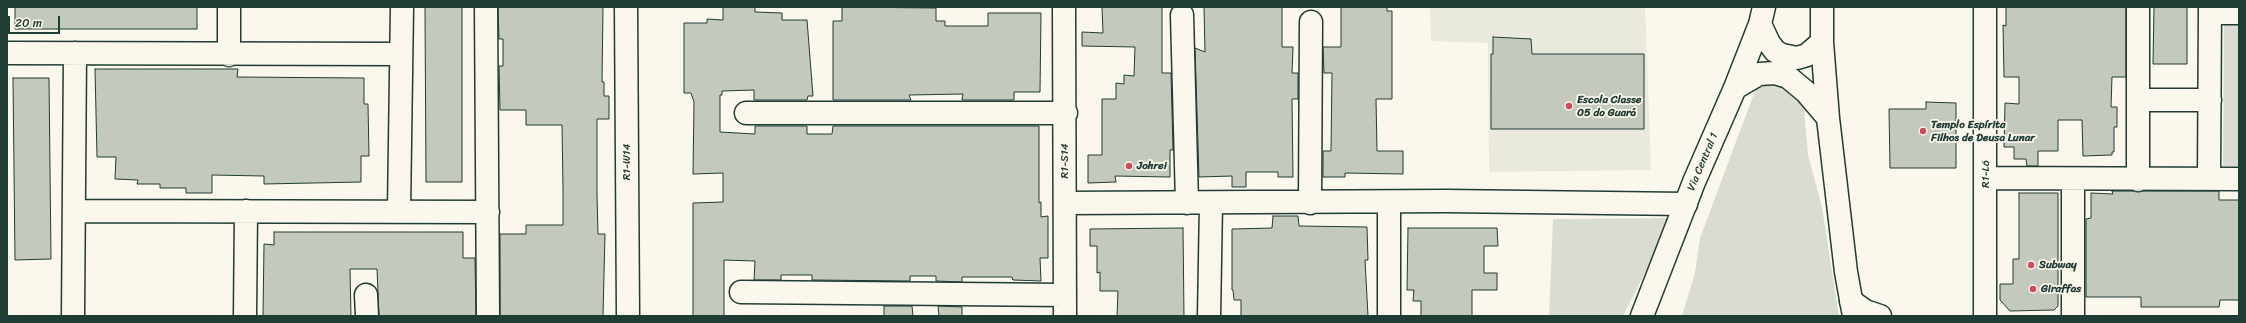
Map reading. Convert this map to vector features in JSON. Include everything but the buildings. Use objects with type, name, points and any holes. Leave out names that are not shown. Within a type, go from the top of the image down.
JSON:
[{"type":"street","points":[[229,7],[229,55]]},
{"type":"street","points":[[399,210],[402,7]]},
{"type":"street","points":[[486,7],[488,316]]},
{"type":"street","name":"R1-W14","points":[[626,7],[628,316]]},
{"type":"street","name":"R1-S14","points":[[1064,7],[1066,113],[1065,316]]},
{"type":"street","points":[[1822,7],[1822,42],[1828,118],[1853,308],[1880,316]]},
{"type":"street","name":"R1-L6","points":[[1985,316],[1986,7]]},
{"type":"street","points":[[2138,7],[2138,180]]},
{"type":"street","points":[[2209,179],[2210,10],[2239,13]]},
{"type":"street","points":[[1182,15],[1187,203]]},
{"type":"street","points":[[1762,15],[1769,43],[1775,51],[1782,55],[1796,58],[1807,55],[1822,42]]},
{"type":"street","name":"Via Central 1","points":[[1642,316],[1686,204],[1735,88],[1762,15]]},
{"type":"street","points":[[1310,203],[1311,22]]},
{"type":"street","points":[[7,53],[229,55],[401,54]]},
{"type":"street","points":[[73,316],[75,53]]},
{"type":"street","points":[[1735,88],[1759,74],[1775,73],[1788,77],[1806,92],[1828,118]]},
{"type":"street","points":[[2138,100],[2210,100]]},
{"type":"street","points":[[746,113],[1066,113]]},
{"type":"street","points":[[1986,178],[2138,180],[2239,179]]},
{"type":"street","points":[[2073,179],[2073,316]]},
{"type":"street","points":[[1065,203],[1211,204],[1389,202],[1686,204]]},
{"type":"street","points":[[1389,202],[1389,316]]},
{"type":"street","points":[[1209,316],[1211,204]]},
{"type":"street","points":[[74,210],[399,210],[488,212]]},
{"type":"street","points":[[245,316],[246,211]]},
{"type":"street","points":[[741,292],[1065,295]]},
{"type":"street","points":[[366,294],[367,316]]},
{"type":"shaded area","name":"Escola Classe 05 do Guará","points":[[1430,7],[1645,7],[1651,170],[1489,172],[1488,43],[1431,41]]},
{"type":"shaded area","points":[[2224,23],[2239,23],[2239,166],[2223,166]]},
{"type":"shaded area","points":[[1771,81],[1786,87],[1804,109],[1808,155],[1822,207],[1839,316],[1682,316],[1695,273],[1700,238],[1756,88]]},
{"type":"shaded area","points":[[1673,218],[1623,316],[1549,316],[1553,219]]},
{"type":"place","name":"Escola Classe 05 do Guará","points":[[1569,106]]},
{"type":"place","name":"Templo Espírita Filhos de Deusa Lunar","points":[[1923,131]]},
{"type":"place","name":"Johrei","points":[[1129,166]]},
{"type":"place","name":"Subway","points":[[2031,265]]},
{"type":"place","name":"Giraffas","points":[[2033,289]]}]
